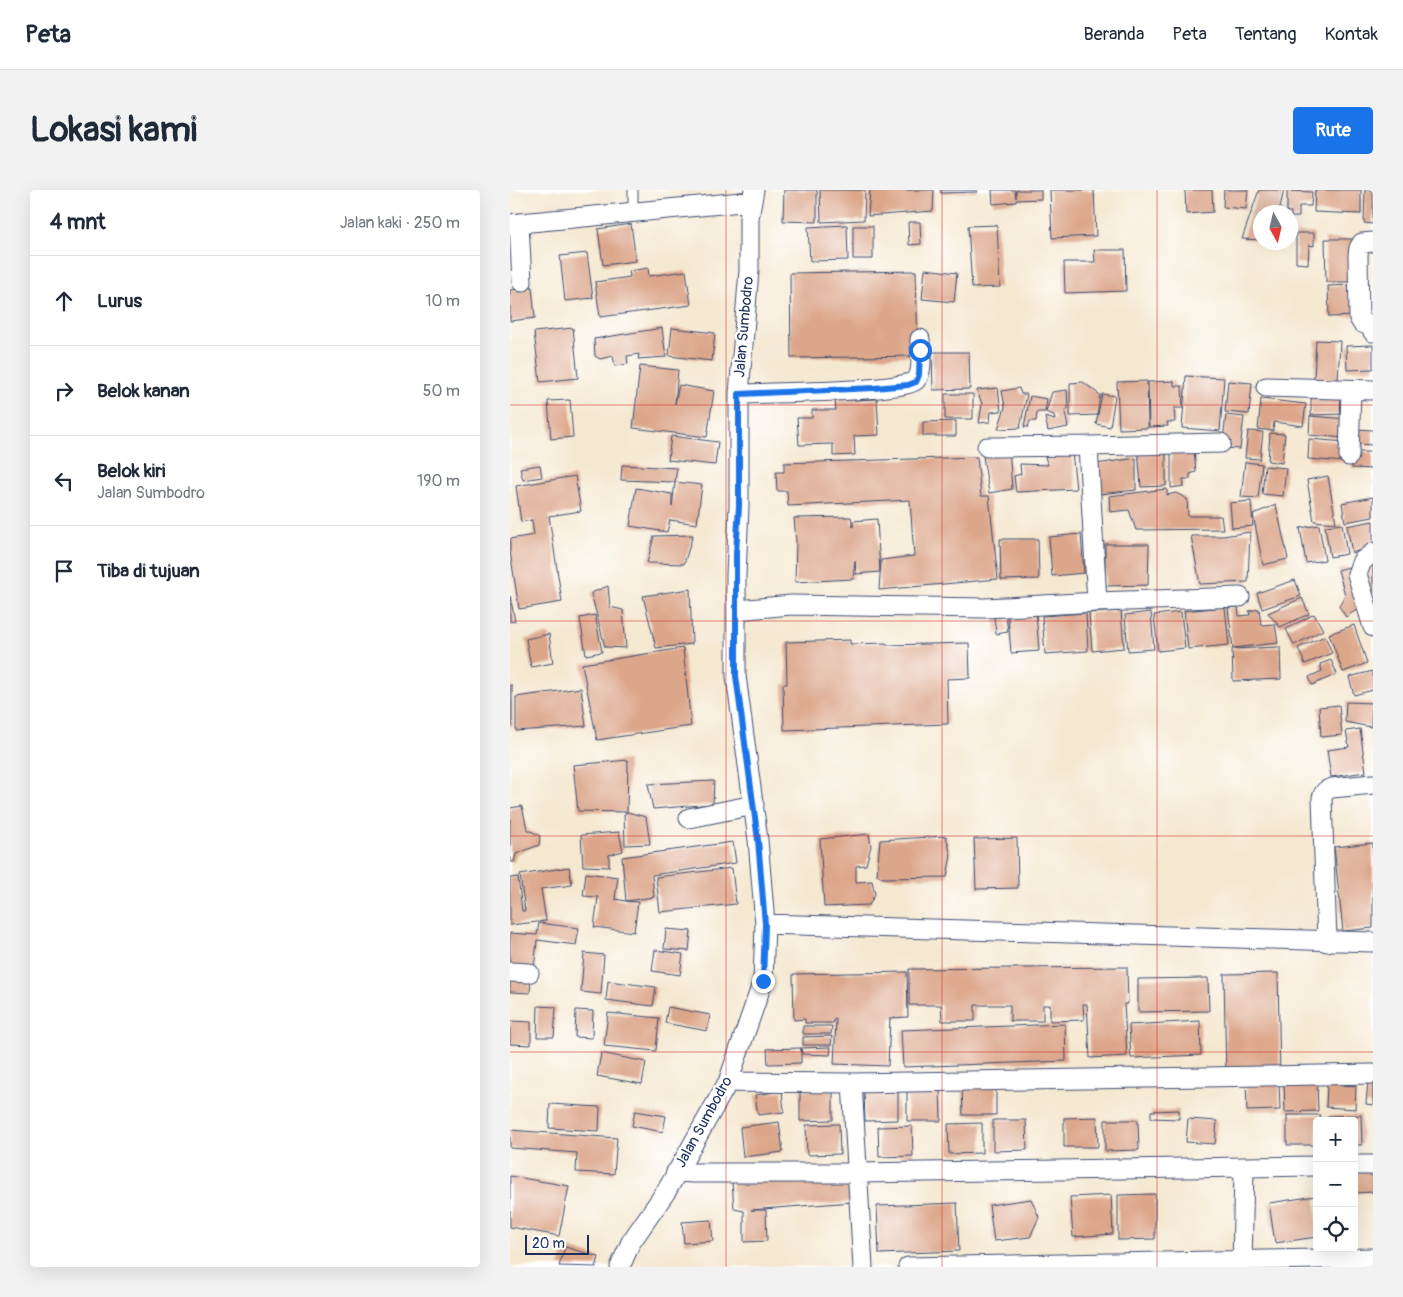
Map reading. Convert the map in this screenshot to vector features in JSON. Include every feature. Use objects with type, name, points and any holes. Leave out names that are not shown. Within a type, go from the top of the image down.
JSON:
[{"type":"street","points":[[522,282],[515,250],[514,223],[633,211],[753,195]]},
{"type":"street","name":"Jalan Sumbodro","points":[[620,1267],[630,1242],[667,1190],[728,1082],[763,981],[765,924],[754,805],[736,676],[739,394],[749,270],[749,218],[753,195]]},
{"type":"street","points":[[1373,242],[1362,243],[1358,255],[1359,318],[1373,332]]},
{"type":"street","points":[[739,394],[908,385],[916,382],[919,375],[920,339]]},
{"type":"street","points":[[1266,387],[1373,390]]},
{"type":"street","points":[[1349,456],[1351,390]]},
{"type":"street","points":[[987,447],[1221,442]]},
{"type":"street","points":[[1088,446],[1097,602]]},
{"type":"street","points":[[1373,553],[1362,561],[1357,574],[1373,627]]},
{"type":"street","points":[[737,610],[791,605],[985,608],[1240,597]]},
{"type":"street","points":[[1327,942],[1323,793],[1327,789],[1332,788],[1373,784]]},
{"type":"street","points":[[689,818],[754,805]]},
{"type":"street","points":[[765,924],[1373,942]]},
{"type":"street","points":[[728,1082],[852,1083],[1373,1074]]},
{"type":"street","points":[[852,1083],[863,1267]]},
{"type":"street","points":[[1358,1165],[1373,1165]]},
{"type":"street","points":[[676,1172],[856,1173],[1313,1166]]},
{"type":"street","points":[[1242,1264],[1244,1168]]},
{"type":"street","points":[[908,1267],[1242,1264],[1373,1258]]},
{"type":"lane","points":[[633,190],[633,211]]},
{"type":"building","points":[[784,190],[817,190],[817,222],[783,221]]},
{"type":"building","points":[[820,190],[865,190],[864,220],[821,222]]},
{"type":"building","points":[[870,190],[934,190],[933,211],[868,216]]},
{"type":"building","points":[[940,190],[977,190],[977,192],[941,193]]},
{"type":"building","points":[[992,190],[1015,190],[1016,198],[1016,190],[1041,190],[1041,199],[1016,200],[1016,202],[993,204]]},
{"type":"building","points":[[1050,190],[1094,190],[1096,236],[1052,238]]},
{"type":"building","points":[[1185,190],[1212,190],[1213,212],[1186,214]]},
{"type":"building","points":[[1224,190],[1248,190],[1246,209],[1223,207]]},
{"type":"building","points":[[1259,190],[1284,190],[1281,205],[1254,205]]},
{"type":"building","points":[[1315,190],[1361,190],[1361,214],[1314,212]]},
{"type":"building","points":[[1365,190],[1373,190],[1373,224],[1364,223]]},
{"type":"building","points":[[1287,191],[1312,192],[1311,206],[1299,206],[1299,217],[1298,205],[1287,205]]},
{"type":"building","points":[[1253,207],[1253,240],[1242,239]]},
{"type":"building","points":[[908,222],[920,222],[921,244],[909,245]]},
{"type":"building","points":[[631,224],[636,261],[603,265],[598,229]]},
{"type":"building","points":[[847,225],[848,260],[810,261],[808,227]]},
{"type":"building","points":[[997,225],[1000,287],[972,288],[968,226]]},
{"type":"building","points":[[853,226],[873,226],[873,259],[853,259]]},
{"type":"building","points":[[1298,233],[1314,233],[1314,246],[1309,245],[1308,264],[1296,263]]},
{"type":"building","points":[[1325,239],[1356,239],[1356,282],[1326,282]]},
{"type":"building","points":[[1094,250],[1125,250],[1126,291],[1065,293],[1064,262],[1095,262]]},
{"type":"building","points":[[587,253],[593,298],[565,301],[560,256]]},
{"type":"building","points":[[648,268],[649,276],[686,271],[691,305],[600,317],[595,282],[630,277],[629,271]]},
{"type":"building","points":[[925,269],[957,273],[954,302],[922,299]]},
{"type":"building","points":[[916,271],[918,356],[791,358],[790,273]]},
{"type":"building","points":[[1356,285],[1357,316],[1329,317],[1328,286]]},
{"type":"building","points":[[532,287],[535,318],[510,321],[510,290]]},
{"type":"building","points":[[573,328],[578,378],[540,382],[534,332]]},
{"type":"building","points":[[662,328],[666,357],[638,359],[639,354],[627,356],[628,364],[615,366],[613,356],[600,359],[595,356],[594,339]]},
{"type":"building","points":[[672,328],[715,333],[712,361],[669,356]]},
{"type":"building","points":[[1316,340],[1340,341],[1338,380],[1314,379]]},
{"type":"building","points":[[1373,345],[1373,369],[1347,370],[1346,346]]},
{"type":"building","points":[[932,352],[969,352],[970,389],[933,390]]},
{"type":"building","points":[[640,366],[678,370],[675,404],[679,385],[714,391],[707,437],[633,428]]},
{"type":"building","points":[[1186,376],[1224,378],[1220,431],[1182,428]]},
{"type":"building","points":[[1147,381],[1148,428],[1119,429],[1117,382]]},
{"type":"building","points":[[1174,381],[1174,386],[1182,386],[1183,408],[1174,408],[1175,422],[1167,422],[1168,426],[1149,427],[1148,382]]},
{"type":"building","points":[[1228,381],[1252,383],[1249,414],[1225,412]]},
{"type":"building","points":[[1083,382],[1100,395],[1097,415],[1070,416],[1070,383]]},
{"type":"building","points":[[998,388],[1001,411],[991,412],[990,422],[979,423],[982,404],[977,390]]},
{"type":"building","points":[[1019,388],[1021,394],[1027,394],[1020,428],[998,429],[1005,407],[1002,391]]},
{"type":"building","points":[[1067,390],[1068,408],[1065,412],[1068,427],[1048,431],[1045,417],[1055,420],[1054,415],[1046,412],[1052,392]]},
{"type":"building","points":[[945,394],[973,394],[973,419],[945,419]]},
{"type":"building","points":[[1102,394],[1115,396],[1110,427],[1096,424]]},
{"type":"building","points":[[1030,396],[1047,399],[1045,412],[1037,412],[1036,421],[1030,421],[1028,427],[1024,427]]},
{"type":"building","points":[[1344,397],[1344,414],[1311,415],[1311,398]]},
{"type":"building","points":[[877,399],[879,435],[854,436],[855,455],[833,456],[833,444],[799,445],[797,418],[812,418],[812,410],[836,410],[835,401]]},
{"type":"building","points":[[1261,399],[1306,404],[1303,426],[1274,422],[1273,431],[1258,429]]},
{"type":"building","points":[[570,400],[573,437],[551,439],[548,401]]},
{"type":"building","points":[[1226,415],[1244,417],[1240,449],[1222,448]]},
{"type":"building","points":[[1310,416],[1348,419],[1346,438],[1309,435]]},
{"type":"building","points":[[956,421],[956,436],[923,436],[923,422]]},
{"type":"building","points":[[1354,429],[1373,430],[1373,445],[1353,444]]},
{"type":"building","points":[[1248,431],[1263,432],[1260,459],[1245,458]]},
{"type":"building","points":[[1270,433],[1285,434],[1282,463],[1268,461]]},
{"type":"building","points":[[671,436],[718,442],[715,465],[668,460]]},
{"type":"building","points":[[1309,439],[1345,442],[1344,462],[1308,459]]},
{"type":"building","points":[[1009,448],[1012,489],[989,493],[982,450]]},
{"type":"building","points":[[1166,448],[1166,486],[1141,487],[1138,449]]},
{"type":"building","points":[[1194,450],[1196,472],[1190,474],[1190,479],[1183,479],[1184,486],[1171,488],[1171,451]]},
{"type":"building","points":[[1043,452],[1072,452],[1076,489],[1016,492],[1014,476],[1021,474],[1020,464],[1048,465]]},
{"type":"building","points":[[1352,452],[1373,452],[1373,469],[1352,468]]},
{"type":"building","points":[[977,457],[981,496],[989,496],[998,579],[879,590],[881,560],[914,556],[910,500],[788,506],[787,491],[777,491],[776,472],[784,472],[784,463]]},
{"type":"building","points":[[1136,458],[1136,490],[1100,494],[1096,464]]},
{"type":"building","points":[[1245,462],[1262,464],[1258,498],[1241,497]]},
{"type":"building","points":[[540,465],[542,477],[523,480],[520,468]]},
{"type":"building","points":[[622,465],[677,468],[675,482],[621,480]]},
{"type":"building","points":[[1265,466],[1286,468],[1283,496],[1262,494]]},
{"type":"building","points":[[575,476],[581,511],[549,516],[562,602],[519,609],[510,551],[510,539],[534,535],[532,520],[521,522],[516,486]]},
{"type":"building","points":[[1328,476],[1336,523],[1314,521],[1307,480]]},
{"type":"building","points":[[675,482],[702,485],[697,524],[670,520],[667,532],[630,526],[636,488],[672,494],[672,507]]},
{"type":"building","points":[[1167,489],[1167,495],[1176,493],[1187,499],[1188,516],[1221,516],[1223,529],[1136,530],[1129,510],[1110,512],[1109,496]]},
{"type":"building","points":[[1373,497],[1373,517],[1345,522],[1342,503]]},
{"type":"building","points":[[1251,501],[1253,526],[1232,528],[1230,503]]},
{"type":"building","points":[[1276,505],[1288,559],[1263,565],[1253,514]]},
{"type":"building","points":[[851,517],[853,527],[853,521],[877,519],[880,572],[856,574],[855,561],[853,579],[795,582],[796,541],[794,518]]},
{"type":"building","points":[[1373,521],[1373,546],[1352,553],[1347,526]]},
{"type":"building","points":[[1342,524],[1347,554],[1330,557],[1325,526]]},
{"type":"building","points":[[1319,525],[1325,560],[1306,563],[1300,528]]},
{"type":"building","points":[[1250,532],[1248,582],[1200,584],[1191,536],[1223,536]]},
{"type":"building","points":[[1081,534],[1084,573],[1052,576],[1049,537]]},
{"type":"building","points":[[693,535],[684,564],[647,563],[654,536]]},
{"type":"building","points":[[1000,539],[1038,539],[1039,579],[1001,580]]},
{"type":"building","points":[[1105,544],[1149,544],[1148,585],[1105,586]]},
{"type":"building","points":[[1373,565],[1373,600],[1371,600],[1366,566]]},
{"type":"building","points":[[1349,567],[1361,607],[1346,617],[1339,606],[1345,595],[1338,570]]},
{"type":"building","points":[[1295,580],[1301,596],[1262,609],[1257,593]]},
{"type":"building","points":[[608,586],[610,607],[623,610],[626,648],[605,647],[591,593]]},
{"type":"building","points":[[690,589],[692,644],[656,648],[643,596]]},
{"type":"building","points":[[510,596],[515,621],[510,622]]},
{"type":"building","points":[[1302,598],[1309,614],[1280,627],[1268,613]]},
{"type":"building","points":[[1225,607],[1229,645],[1188,649],[1184,611]]},
{"type":"building","points":[[1238,607],[1239,616],[1250,615],[1249,611],[1259,609],[1261,625],[1275,624],[1278,643],[1233,648],[1228,608]]},
{"type":"building","points":[[1121,611],[1124,648],[1092,651],[1089,613]]},
{"type":"building","points":[[1151,612],[1154,649],[1128,651],[1125,615]]},
{"type":"building","points":[[1181,612],[1185,648],[1158,651],[1154,615]]},
{"type":"building","points":[[1036,613],[1039,651],[1011,653],[1008,616]]},
{"type":"building","points":[[1086,613],[1088,651],[1045,654],[1042,616]]},
{"type":"building","points":[[1314,614],[1323,630],[1294,645],[1286,629]]},
{"type":"building","points":[[595,615],[602,652],[586,655],[580,618]]},
{"type":"building","points":[[1006,616],[1008,632],[996,634],[994,617]]},
{"type":"building","points":[[1354,625],[1367,663],[1343,672],[1329,634]]},
{"type":"building","points":[[549,634],[553,663],[531,667],[526,639]]},
{"type":"building","points":[[1325,636],[1332,653],[1305,664],[1298,648]]},
{"type":"building","points":[[850,640],[850,644],[886,643],[886,645],[969,643],[970,678],[947,679],[948,724],[784,730],[783,684],[787,684],[786,642]]},
{"type":"building","points":[[1280,647],[1281,679],[1233,681],[1232,649]]},
{"type":"building","points":[[683,648],[691,726],[597,740],[582,664]]},
{"type":"building","points":[[1331,660],[1337,674],[1312,685],[1309,677],[1322,671],[1320,664]]},
{"type":"building","points":[[1373,671],[1373,690],[1354,695],[1349,677]]},
{"type":"building","points":[[510,685],[512,685],[512,727],[510,727]]},
{"type":"building","points":[[581,688],[586,726],[516,731],[516,697]]},
{"type":"building","points":[[1346,702],[1372,703],[1371,727],[1345,722]]},
{"type":"building","points":[[1339,705],[1342,735],[1321,737],[1319,707]]},
{"type":"building","points":[[1360,729],[1366,772],[1331,777],[1327,750],[1349,747],[1346,731]]},
{"type":"building","points":[[628,760],[627,812],[578,811],[573,765]]},
{"type":"building","points":[[714,781],[713,804],[653,809],[648,784]]},
{"type":"building","points":[[522,806],[527,829],[540,836],[539,845],[516,854],[514,862],[510,862],[510,808]]},
{"type":"building","points":[[627,812],[646,817],[650,844],[625,845],[624,815]]},
{"type":"building","points":[[619,832],[623,851],[609,855],[609,867],[583,866],[581,835]]},
{"type":"building","points":[[869,834],[871,846],[866,865],[856,866],[856,882],[872,881],[875,894],[869,905],[824,907],[820,839]]},
{"type":"building","points":[[946,836],[951,855],[947,877],[883,878],[877,875],[880,840]]},
{"type":"building","points":[[1017,838],[1018,888],[976,889],[974,839]]},
{"type":"building","points":[[733,842],[736,863],[652,875],[654,897],[626,901],[622,857]]},
{"type":"building","points":[[1373,843],[1373,928],[1343,931],[1334,847]]},
{"type":"building","points":[[569,867],[572,885],[541,889],[546,921],[510,925],[510,878],[518,877],[522,911],[525,911],[520,875]]},
{"type":"building","points":[[732,868],[736,904],[660,912],[656,877]]},
{"type":"building","points":[[586,873],[618,877],[615,899],[638,902],[634,932],[594,927],[598,897],[583,896]]},
{"type":"building","points":[[539,923],[579,928],[576,945],[537,940],[534,970],[510,968],[510,933],[537,935]]},
{"type":"building","points":[[666,929],[691,931],[689,951],[664,949]]},
{"type":"building","points":[[655,950],[683,954],[680,975],[652,971]]},
{"type":"building","points":[[584,953],[604,955],[601,994],[581,992]]},
{"type":"building","points":[[1127,967],[1128,1004],[1124,1004],[1127,1056],[1090,1058],[1087,1004],[1083,1004],[1084,1020],[1050,1021],[1050,1005],[1043,1005],[1043,1021],[1010,1021],[1010,1005],[975,1005],[975,1021],[942,1021],[941,1005],[909,1005],[909,969]]},
{"type":"building","points":[[907,972],[908,1017],[890,1018],[888,1066],[834,1064],[836,1019],[834,1019],[833,1023],[805,1023],[805,1019],[794,1020],[793,974]]},
{"type":"building","points":[[1278,973],[1280,1078],[1226,1079],[1224,974]]},
{"type":"building","points":[[510,977],[531,978],[530,993],[510,992]]},
{"type":"building","points":[[1208,978],[1209,1011],[1138,1012],[1138,979]]},
{"type":"building","points":[[608,981],[656,987],[653,1006],[606,1000]]},
{"type":"building","points":[[538,1006],[556,1007],[554,1037],[537,1037]]},
{"type":"building","points":[[668,1007],[710,1015],[707,1031],[665,1023]]},
{"type":"building","points":[[576,1010],[593,1011],[592,1038],[575,1037]]},
{"type":"building","points":[[608,1013],[659,1018],[656,1051],[604,1046]]},
{"type":"building","points":[[510,1021],[531,1022],[531,1045],[510,1044]]},
{"type":"building","points":[[1200,1021],[1201,1055],[1131,1058],[1129,1025]]},
{"type":"building","points":[[1065,1024],[1066,1061],[903,1067],[901,1030]]},
{"type":"building","points":[[803,1026],[832,1026],[831,1034],[803,1034]]},
{"type":"building","points":[[832,1036],[831,1045],[803,1045],[803,1037]]},
{"type":"building","points":[[831,1047],[830,1055],[802,1054],[801,1048]]},
{"type":"building","points":[[801,1048],[801,1063],[768,1064],[767,1049]]},
{"type":"building","points":[[601,1053],[646,1062],[642,1084],[597,1076]]},
{"type":"building","points":[[1279,1080],[1280,1110],[1247,1111],[1246,1081]]},
{"type":"building","points":[[1317,1081],[1318,1111],[1285,1112],[1284,1082]]},
{"type":"building","points":[[1368,1081],[1373,1082],[1373,1105],[1366,1104]]},
{"type":"building","points":[[996,1084],[996,1115],[963,1115],[962,1085]]},
{"type":"building","points":[[1327,1084],[1356,1086],[1355,1109],[1326,1107]]},
{"type":"building","points":[[800,1090],[833,1090],[833,1120],[800,1121]]},
{"type":"building","points":[[898,1090],[898,1120],[865,1121],[864,1091]]},
{"type":"building","points":[[940,1090],[941,1121],[907,1121],[907,1091]]},
{"type":"building","points":[[782,1091],[784,1112],[758,1115],[755,1095]]},
{"type":"building","points":[[550,1104],[600,1107],[599,1131],[549,1128]]},
{"type":"building","points":[[1179,1110],[1179,1119],[1151,1118],[1151,1111]]},
{"type":"building","points":[[635,1111],[666,1116],[663,1132],[632,1126]]},
{"type":"building","points":[[1287,1115],[1320,1115],[1320,1117],[1313,1117],[1313,1145],[1287,1145]]},
{"type":"building","points":[[1361,1115],[1362,1145],[1358,1145],[1358,1117],[1328,1116]]},
{"type":"building","points":[[1097,1117],[1098,1147],[1064,1147],[1064,1118]]},
{"type":"building","points":[[1188,1119],[1217,1121],[1215,1144],[1186,1142]]},
{"type":"building","points":[[993,1120],[1026,1120],[1027,1150],[993,1151]]},
{"type":"building","points":[[1105,1120],[1138,1120],[1139,1150],[1105,1151]]},
{"type":"building","points":[[779,1122],[783,1152],[743,1157],[740,1127]]},
{"type":"building","points":[[982,1123],[982,1153],[949,1154],[948,1124]]},
{"type":"building","points":[[839,1124],[840,1154],[807,1155],[806,1125]]},
{"type":"building","points":[[912,1126],[913,1156],[879,1157],[878,1127]]},
{"type":"building","points":[[510,1130],[617,1138],[614,1174],[576,1172],[577,1153],[510,1148]]},
{"type":"building","points":[[1373,1168],[1373,1192],[1358,1193],[1358,1169]]},
{"type":"building","points":[[850,1174],[852,1202],[751,1210],[766,1210],[767,1241],[744,1242],[744,1211],[734,1209],[732,1181]]},
{"type":"building","points":[[510,1176],[569,1186],[559,1236],[510,1227]]},
{"type":"building","points":[[1155,1194],[1155,1239],[1118,1240],[1118,1195]]},
{"type":"building","points":[[1111,1195],[1113,1234],[1073,1237],[1070,1197]]},
{"type":"building","points":[[1313,1196],[1313,1238],[1275,1243],[1269,1203]]},
{"type":"building","points":[[1031,1199],[1039,1217],[1030,1237],[994,1241],[989,1205]]},
{"type":"building","points":[[957,1203],[959,1251],[879,1254],[877,1206]]},
{"type":"building","points":[[711,1220],[713,1241],[684,1243],[682,1222]]},
{"type":"building","points":[[565,1247],[599,1257],[596,1267],[559,1266]]},
{"type":"route","points":[[763,981],[765,924],[758,840],[736,676],[739,394],[908,385],[916,382],[919,375],[920,350]]}]
